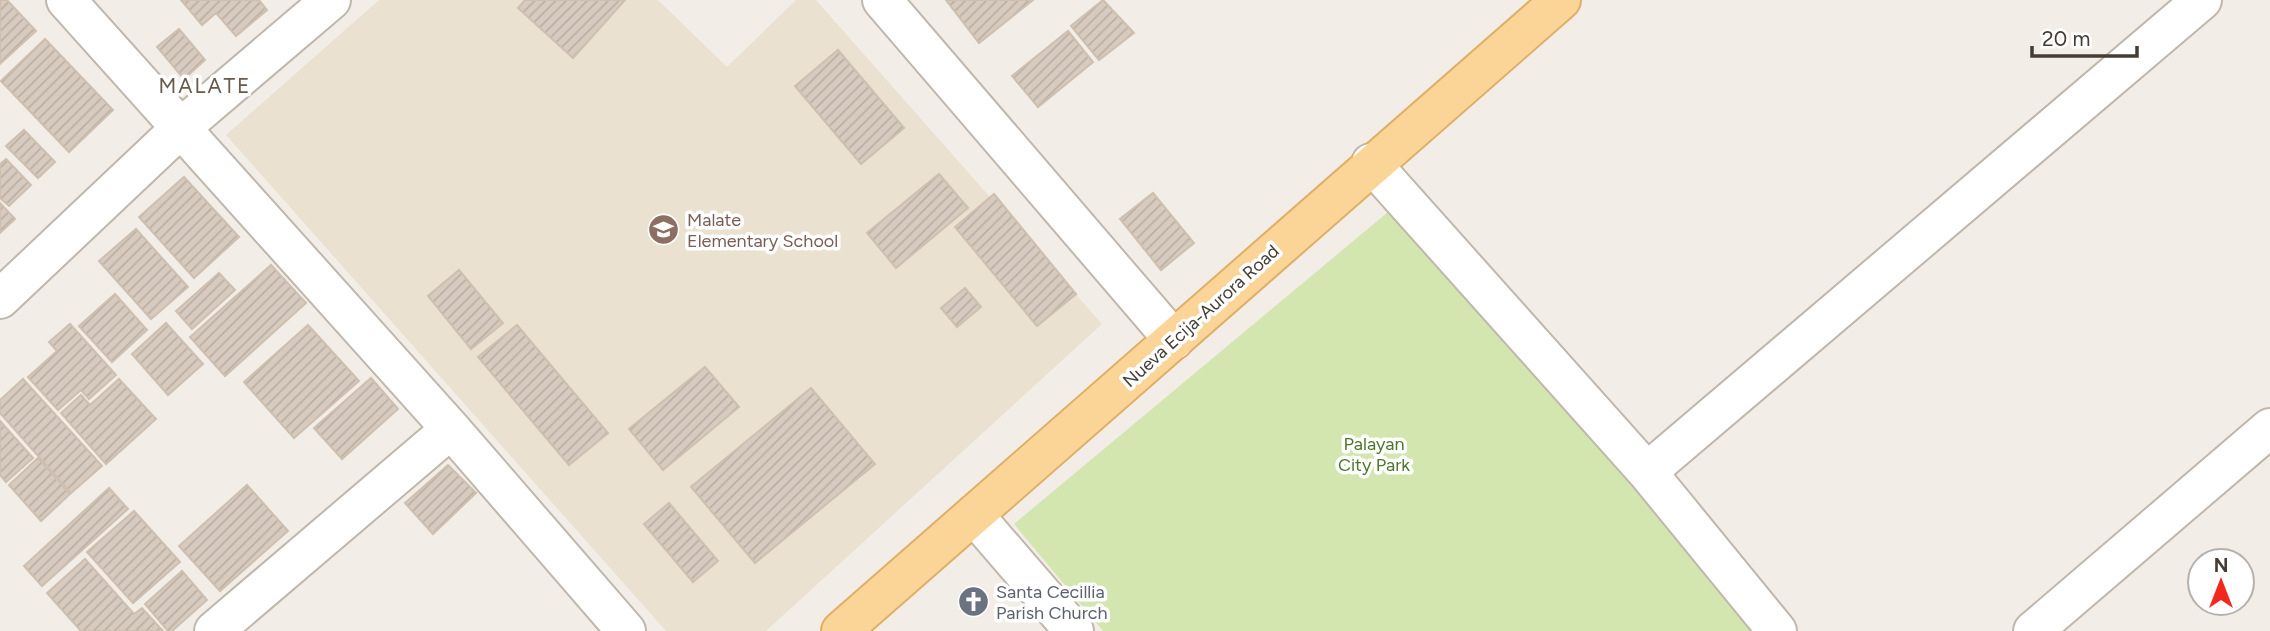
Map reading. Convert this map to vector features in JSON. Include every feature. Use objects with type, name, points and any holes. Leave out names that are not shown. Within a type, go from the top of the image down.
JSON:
[{"type":"main road","name":"Nueva Ecija-Aurora Road","points":[[841,631],[1174,340],[1371,163],[1561,0]]},
{"type":"street","points":[[66,0],[183,127],[626,631]]},
{"type":"street","points":[[0,299],[183,127],[331,0]]},
{"type":"street","points":[[1647,472],[2203,0]]},
{"type":"street","points":[[896,5],[1174,340]]},
{"type":"street","points":[[1371,163],[1647,472],[1777,631]]},
{"type":"street","points":[[2033,631],[2270,428]]},
{"type":"street","points":[[214,631],[451,429]]},
{"type":"street","points":[[974,515],[1074,631]]},
{"type":"shaded area","name":"Malate Elementary School","points":[[379,0],[658,0],[727,67],[796,0],[816,0],[1102,324],[766,631],[666,631],[226,135]]},
{"type":"green space","name":"Palayan City Park","points":[[1394,207],[1758,631],[1103,631],[1014,524]]},
{"type":"building","points":[[0,0],[7,0],[36,31],[0,64]]},
{"type":"building","points":[[181,0],[259,0],[267,10],[236,36],[216,13],[202,25]]},
{"type":"building","points":[[525,0],[625,0],[573,58],[518,8]]},
{"type":"building","points":[[946,0],[1033,0],[979,43]]},
{"type":"building","points":[[1103,0],[1134,33],[1099,60],[1071,26]]},
{"type":"building","points":[[179,29],[205,60],[184,79],[157,47]]},
{"type":"building","points":[[1068,31],[1093,62],[1038,107],[1012,76]]},
{"type":"building","points":[[45,39],[113,110],[69,152],[1,81]]},
{"type":"building","points":[[838,50],[904,128],[861,164],[795,86]]},
{"type":"building","points":[[24,130],[55,162],[38,178],[6,146]]},
{"type":"building","points":[[6,159],[31,185],[9,206],[0,198],[0,164]]},
{"type":"building","points":[[939,174],[968,208],[896,268],[867,233]]},
{"type":"building","points":[[184,177],[239,237],[194,278],[139,217]]},
{"type":"building","points":[[1153,193],[1194,243],[1161,270],[1120,219]]},
{"type":"building","points":[[994,194],[1076,294],[1037,326],[955,227]]},
{"type":"building","points":[[0,203],[15,219],[0,233]]},
{"type":"building","points":[[136,229],[188,287],[151,319],[99,261]]},
{"type":"building","points":[[271,265],[306,303],[225,376],[190,337]]},
{"type":"building","points":[[459,270],[503,323],[471,349],[428,296]]},
{"type":"building","points":[[219,273],[235,290],[192,329],[176,311]]},
{"type":"building","points":[[965,288],[981,307],[957,327],[941,308]]},
{"type":"building","points":[[115,294],[147,330],[112,362],[79,326]]},
{"type":"building","points":[[166,323],[203,364],[168,395],[132,354]]},
{"type":"building","points":[[70,324],[116,375],[89,399],[81,390],[58,410],[28,377],[57,351],[49,342]]},
{"type":"building","points":[[308,325],[359,381],[294,438],[244,382]]},
{"type":"building","points":[[517,325],[608,433],[569,465],[478,357]]},
{"type":"building","points":[[705,367],[739,407],[663,470],[629,429]]},
{"type":"building","points":[[371,378],[398,409],[342,459],[314,428]]},
{"type":"building","points":[[23,379],[102,466],[71,493],[0,413],[0,400]]},
{"type":"building","points":[[119,379],[156,419],[106,464],[61,413],[81,395],[90,405]]},
{"type":"building","points":[[811,388],[875,464],[755,563],[691,487]]},
{"type":"building","points":[[0,421],[33,458],[6,482],[0,475]]},
{"type":"building","points":[[38,458],[70,494],[41,521],[9,485]]},
{"type":"building","points":[[448,465],[476,493],[433,534],[405,503]]},
{"type":"building","points":[[247,485],[288,531],[220,591],[179,546]]},
{"type":"building","points":[[109,488],[128,509],[42,586],[24,566]]},
{"type":"building","points":[[669,503],[718,561],[693,582],[644,524]]},
{"type":"building","points":[[134,511],[180,562],[133,603],[87,552]]},
{"type":"building","points":[[85,559],[134,614],[142,608],[163,631],[81,631],[47,593]]},
{"type":"building","points":[[182,571],[207,600],[172,631],[168,631],[145,604]]},
{"type":"place","name":"Malate Elementary School","points":[[664,230]]},
{"type":"place","name":"Santa Cecillia Parish Church","points":[[973,602]]},
{"type":"district","name":"MALATE","points":[[205,86]]}]
